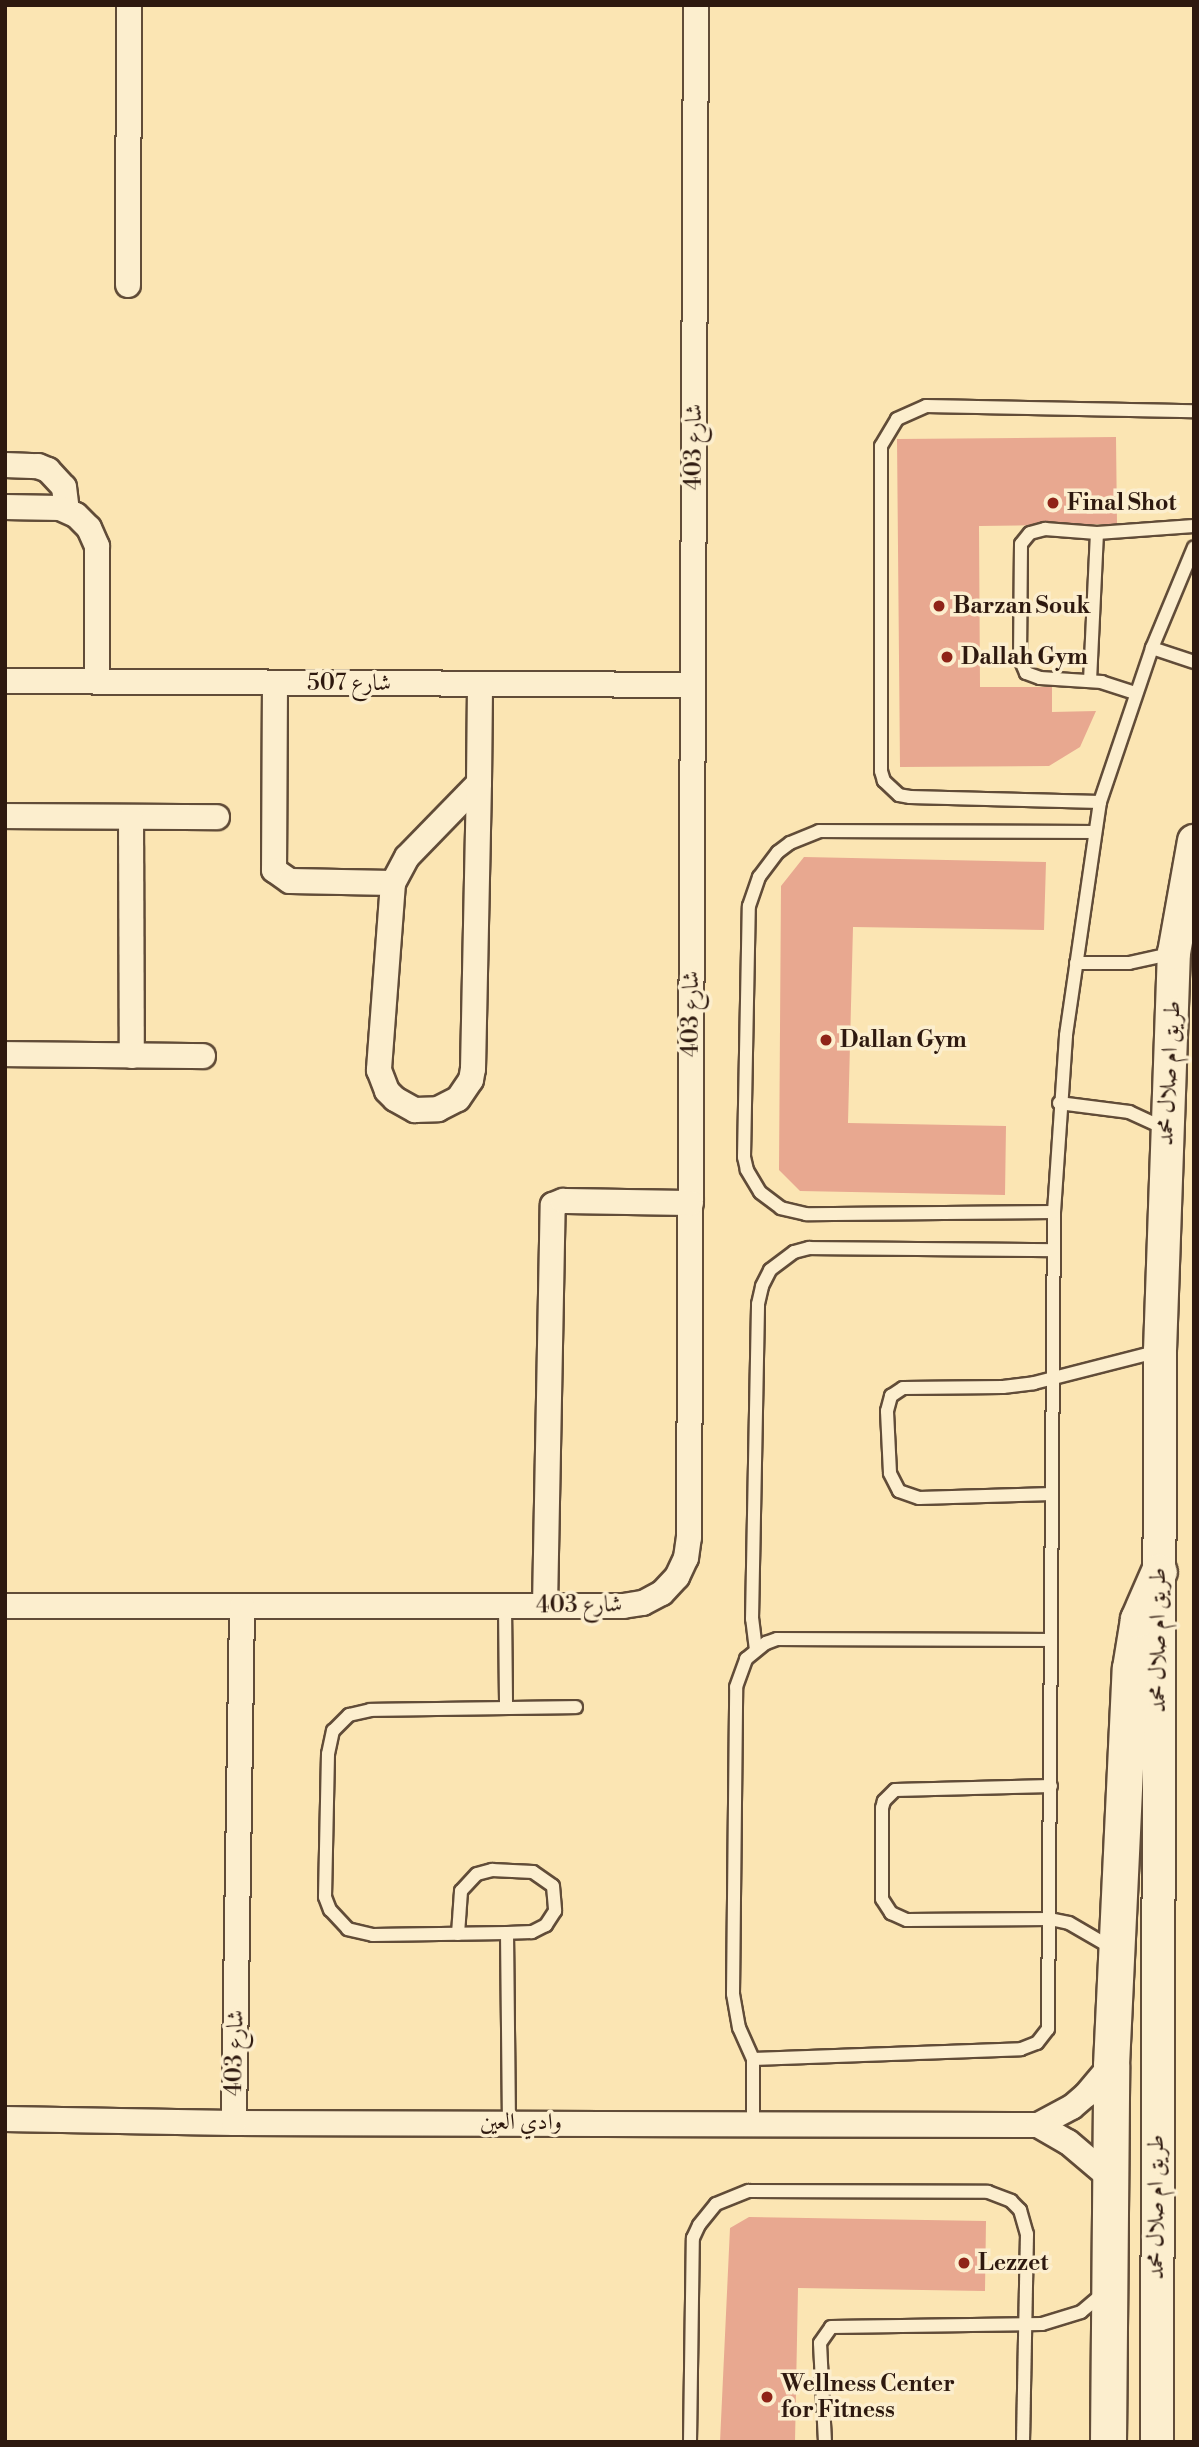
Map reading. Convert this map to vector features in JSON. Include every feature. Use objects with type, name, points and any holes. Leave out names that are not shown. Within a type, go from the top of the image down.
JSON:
[{"type":"main road","points":[[1108,2442],[1108,2176],[1111,2064],[1130,1668],[1139,1619],[1159,1571]]},
{"type":"street","points":[[128,285],[129,5]]},
{"type":"street","name":"شارع 403","points":[[5,1606],[623,1606],[643,1602],[662,1592],[677,1577],[686,1558],[689,1537],[696,5]]},
{"type":"street","points":[[5,465],[38,466],[48,470],[64,487],[67,510]]},
{"type":"street","points":[[5,507],[67,510],[83,521],[97,546],[97,682]]},
{"type":"street","name":"شارع 507","points":[[5,681],[693,685]]},
{"type":"street","points":[[275,683],[274,870],[289,881],[393,883]]},
{"type":"street","points":[[479,783],[407,857],[393,883],[379,1070],[387,1091],[395,1100],[415,1110],[438,1109],[458,1099],[471,1080],[473,1069],[479,783],[480,684]]},
{"type":"street","points":[[5,816],[217,817]]},
{"type":"street","points":[[131,818],[132,1056]]},
{"type":"street","name":"طريق ام صلال محمد","points":[[1157,2442],[1160,1351],[1174,953],[1194,841]]},
{"type":"street","points":[[5,1054],[203,1056]]},
{"type":"street","points":[[545,1606],[553,1205],[563,1201],[691,1203]]},
{"type":"street","name":"شارع 403","points":[[234,2123],[242,1606]]},
{"type":"street","name":"وادي العين","points":[[1038,2124],[1079,2101],[1111,2064]]},
{"type":"street","name":"وادي العين","points":[[5,2119],[234,2123],[1038,2124],[1068,2141],[1108,2176]]},
{"type":"lane","points":[[1100,802],[910,797],[900,795],[884,781],[881,771],[881,446],[897,419],[915,408],[926,406],[1194,411]]},
{"type":"lane","points":[[1135,693],[1090,681],[1033,677],[1022,667],[1019,552],[1025,538],[1037,530],[1097,533],[1194,526]]},
{"type":"lane","points":[[1090,681],[1097,533]]},
{"type":"lane","points":[[752,2059],[1029,2047],[1044,2037],[1050,2020],[1052,1379],[1054,1212],[1059,1103],[1093,832],[1100,802],[1135,693],[1193,550]]},
{"type":"lane","points":[[1152,648],[1194,662]]},
{"type":"lane","points":[[1054,1212],[806,1214],[781,1208],[760,1192],[747,1170],[744,1157],[749,906],[759,877],[778,852],[804,836],[819,831],[1093,832]]},
{"type":"lane","points":[[1076,963],[1129,962],[1174,953]]},
{"type":"lane","points":[[1059,1103],[1129,1112],[1166,1129]]},
{"type":"lane","points":[[756,1650],[752,1619],[758,1304],[762,1286],[770,1270],[794,1252],[809,1248],[1054,1250]]},
{"type":"lane","points":[[1052,1494],[908,1496],[899,1491],[890,1473],[887,1411],[891,1396],[903,1388],[1003,1387],[1052,1379],[1160,1351]]},
{"type":"lane","points":[[505,1606],[506,1708]]},
{"type":"lane","points":[[753,2122],[752,2059],[739,2028],[733,1994],[736,1687],[739,1672],[756,1650],[777,1639],[1051,1640]]},
{"type":"lane","points":[[458,1934],[459,1899],[470,1879],[492,1870],[541,1875],[555,1894],[552,1919],[531,1932],[458,1934],[360,1934],[338,1922],[325,1897],[329,1742],[340,1722],[359,1711],[576,1707]]},
{"type":"lane","points":[[1051,1786],[895,1790],[884,1801],[882,1808],[880,1889],[885,1907],[899,1918],[907,1920],[1050,1919],[1077,1927],[1116,1950]]},
{"type":"lane","points":[[506,1933],[509,2122]]},
{"type":"lane","points":[[690,2442],[693,2238],[699,2225],[716,2204],[737,2194],[762,2191],[1000,2194],[1011,2200],[1025,2221],[1023,2442]]},
{"type":"lane","points":[[825,2442],[820,2343],[831,2327],[1026,2324],[1062,2320],[1098,2301],[1108,2288]]},
{"type":"building","name":"Barzan Souk","points":[[1116,437],[1117,524],[979,526],[980,687],[1052,687],[1052,712],[1096,711],[1080,747],[1049,766],[900,767],[897,439]]},
{"type":"building","points":[[804,857],[1046,862],[1044,930],[853,927],[848,1123],[1006,1126],[1005,1195],[800,1191],[779,1170],[781,886]]},
{"type":"building","points":[[749,2217],[986,2221],[985,2291],[798,2288],[795,2442],[720,2442],[730,2228]]},
{"type":"place","name":"Final Shot","points":[[1053,503]]},
{"type":"place","name":"Barzan Souk","points":[[939,606]]},
{"type":"place","name":"Dallah Gym","points":[[947,657]]},
{"type":"place","name":"Dallan Gym","points":[[826,1040]]},
{"type":"place","name":"Lezzet","points":[[964,2263]]},
{"type":"place","name":"Wellness Center for Fitness","points":[[767,2397]]}]
